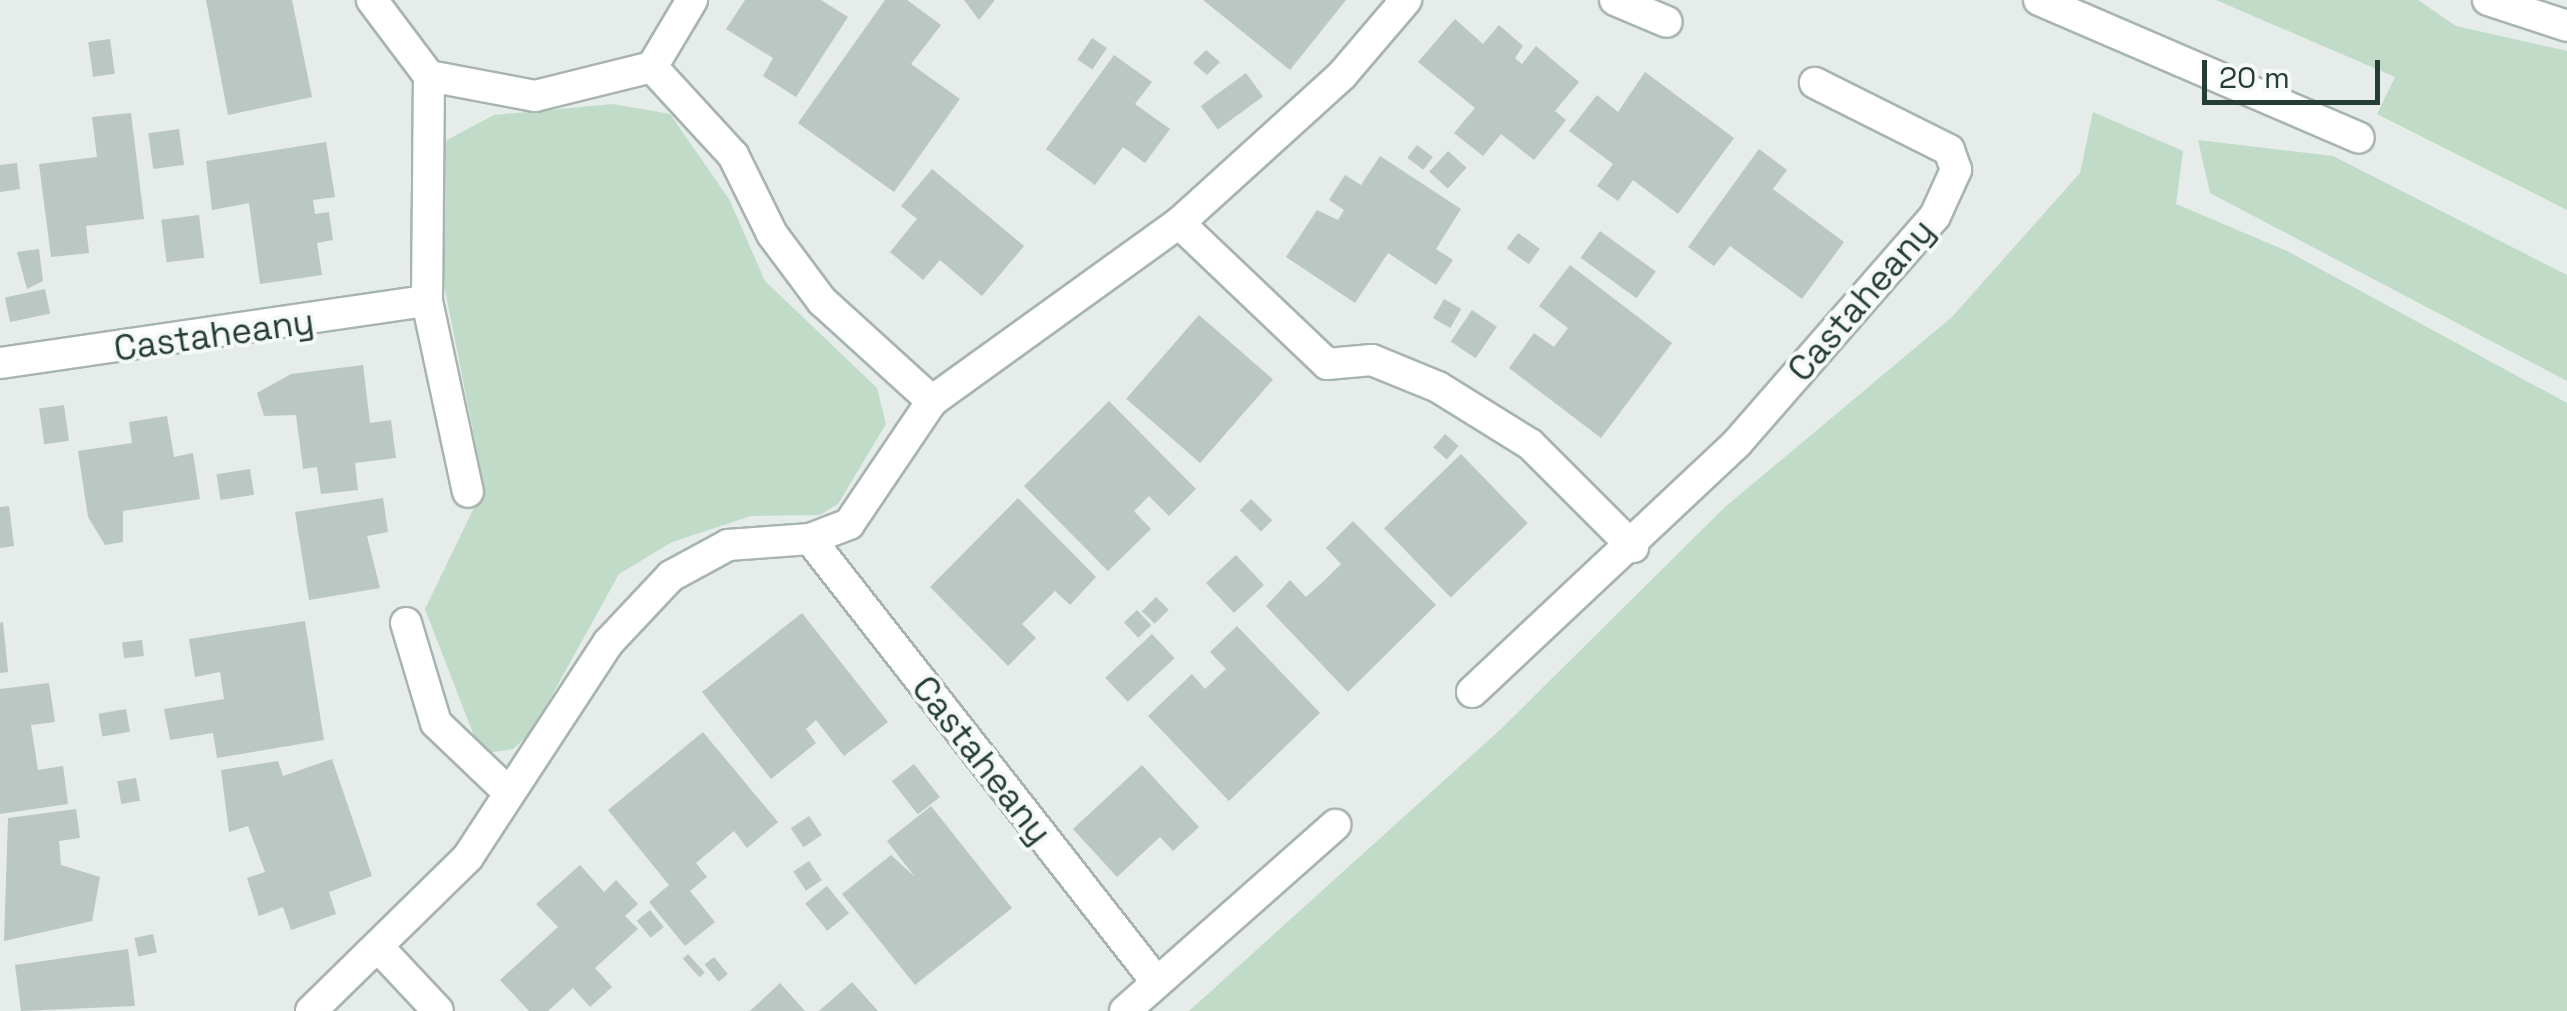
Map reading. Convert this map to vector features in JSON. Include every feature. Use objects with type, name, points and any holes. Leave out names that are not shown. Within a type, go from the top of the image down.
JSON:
[{"type":"street","points":[[372,0],[429,76],[427,301],[468,492]]},
{"type":"street","points":[[429,76],[535,96],[652,67],[692,0]]},
{"type":"street","points":[[311,1011],[382,950],[468,857],[506,790],[608,644],[672,576],[728,545],[810,540],[848,524],[932,401],[1179,223],[1342,76],[1406,0]]},
{"type":"street","points":[[1615,0],[1667,22]]},
{"type":"street","points":[[2040,0],[2359,138]]},
{"type":"street","points":[[2488,0],[2567,26]]},
{"type":"street","points":[[652,67],[733,156],[794,268],[932,401]]},
{"type":"street","name":"Castaheany","points":[[1472,692],[1633,547],[1898,261],[1952,183],[1949,150],[1815,82]]},
{"type":"street","points":[[1179,223],[1327,364],[1372,360],[1438,386],[1530,444],[1633,547]]},
{"type":"street","name":"Castaheany","points":[[0,363],[427,301]]},
{"type":"street","name":"Castaheany","points":[[810,540],[1156,981]]},
{"type":"street","points":[[406,623],[436,723],[506,790]]},
{"type":"street","points":[[1125,1011],[1335,825]]},
{"type":"street","points":[[382,950],[438,1011]]},
{"type":"green space","points":[[2216,0],[2418,0],[2456,26],[2567,51],[2567,210],[2377,114],[2395,77]]},
{"type":"green space","points":[[613,104],[670,114],[729,199],[765,281],[877,388],[886,424],[838,504],[820,515],[751,516],[672,542],[619,574],[531,733],[513,749],[481,754],[425,609],[484,487],[437,249],[443,155],[447,140],[494,115]]},
{"type":"green space","points":[[2093,112],[2183,151],[2176,204],[2287,251],[2567,403],[2567,1011],[1189,1011],[1501,729],[1725,507],[1952,317],[2080,173]]},
{"type":"green space","points":[[2198,140],[2333,156],[2567,275],[2567,381],[2210,193]]},
{"type":"building","points":[[206,0],[292,0],[312,97],[228,115]]},
{"type":"building","points":[[745,0],[821,0],[848,17],[796,97],[763,76],[773,58],[726,29]]},
{"type":"building","points":[[885,0],[907,0],[941,25],[911,64],[960,99],[894,192],[798,123]]},
{"type":"building","points":[[964,0],[995,0],[979,20]]},
{"type":"building","points":[[1203,0],[1346,0],[1290,70]]},
{"type":"building","points":[[1455,19],[1483,44],[1499,25],[1523,46],[1515,58],[1522,64],[1536,46],[1579,82],[1555,111],[1566,120],[1534,160],[1501,134],[1483,156],[1454,133],[1475,108],[1418,62]]},
{"type":"building","points":[[1092,38],[1107,48],[1092,70],[1077,60]]},
{"type":"building","points":[[110,39],[115,74],[93,77],[88,42]]},
{"type":"building","points":[[1206,50],[1220,62],[1207,75],[1193,63]]},
{"type":"building","points":[[1114,55],[1152,82],[1135,104],[1170,129],[1145,163],[1123,147],[1095,185],[1046,149]]},
{"type":"building","points":[[1645,72],[1734,138],[1678,214],[1633,180],[1618,201],[1597,186],[1613,164],[1569,131],[1597,95],[1618,112]]},
{"type":"building","points":[[1246,73],[1263,96],[1218,129],[1201,106]]},
{"type":"building","points":[[131,113],[144,219],[86,226],[89,253],[51,257],[39,164],[97,157],[92,117]]},
{"type":"building","points":[[179,129],[184,165],[153,169],[148,133]]},
{"type":"building","points":[[326,142],[335,197],[313,200],[315,214],[329,212],[333,240],[317,243],[322,275],[260,284],[249,203],[212,210],[206,161]]},
{"type":"building","points":[[1417,145],[1433,157],[1423,170],[1407,158]]},
{"type":"building","points":[[1759,149],[1787,170],[1773,189],[1844,242],[1802,299],[1730,246],[1714,266],[1688,247]]},
{"type":"building","points":[[1448,151],[1467,168],[1448,189],[1429,172]]},
{"type":"building","points":[[1380,156],[1461,209],[1436,249],[1453,260],[1436,285],[1388,253],[1355,303],[1286,257],[1317,210],[1338,220],[1344,210],[1329,200],[1345,175],[1361,185]]},
{"type":"building","points":[[17,163],[20,189],[0,192],[0,165]]},
{"type":"building","points":[[932,169],[1024,246],[982,296],[940,260],[923,280],[890,252],[917,219],[901,206]]},
{"type":"building","points":[[199,215],[204,258],[167,262],[161,220]]},
{"type":"building","points":[[1600,231],[1656,272],[1636,298],[1581,258]]},
{"type":"building","points":[[1518,233],[1540,249],[1529,264],[1507,248]]},
{"type":"building","points":[[39,249],[43,281],[27,289],[17,252]]},
{"type":"building","points":[[1570,265],[1672,343],[1601,438],[1509,368],[1534,333],[1554,347],[1568,328],[1539,306]]},
{"type":"building","points":[[45,289],[50,313],[10,322],[5,298]]},
{"type":"building","points":[[1444,299],[1461,309],[1450,328],[1433,318]]},
{"type":"building","points":[[1472,310],[1497,327],[1476,358],[1451,342]]},
{"type":"building","points":[[1199,315],[1273,379],[1200,463],[1126,399]]},
{"type":"building","points":[[363,365],[370,423],[391,420],[396,458],[355,463],[358,490],[321,494],[317,467],[303,469],[296,415],[264,416],[257,393],[291,374]]},
{"type":"building","points":[[1109,401],[1196,489],[1169,516],[1149,496],[1134,511],[1151,529],[1108,571],[1024,486]]},
{"type":"building","points":[[64,405],[69,441],[44,444],[39,408]]},
{"type":"building","points":[[167,416],[174,457],[193,453],[200,499],[123,511],[123,542],[105,545],[88,517],[78,451],[132,443],[129,422]]},
{"type":"building","points":[[1445,434],[1459,446],[1447,459],[1433,448]]},
{"type":"building","points":[[1461,454],[1528,523],[1451,597],[1384,528]]},
{"type":"building","points":[[250,469],[254,495],[220,500],[216,474]]},
{"type":"building","points":[[383,498],[388,532],[367,536],[380,588],[309,600],[295,512]]},
{"type":"building","points":[[1018,498],[1096,577],[1070,605],[1055,591],[1022,624],[1036,638],[1008,666],[930,587]]},
{"type":"building","points":[[1251,499],[1272,520],[1261,532],[1240,510]]},
{"type":"building","points":[[9,506],[14,546],[0,548],[0,507]]},
{"type":"building","points":[[1353,521],[1436,605],[1348,692],[1266,606],[1290,580],[1306,597],[1326,579],[1341,564],[1326,548]]},
{"type":"building","points":[[1236,555],[1264,585],[1234,613],[1206,583]]},
{"type":"building","points":[[1156,597],[1169,610],[1155,624],[1142,611]]},
{"type":"building","points":[[1137,610],[1151,625],[1138,638],[1124,622]]},
{"type":"building","points":[[802,613],[888,722],[844,756],[816,720],[806,729],[816,743],[771,779],[702,692]]},
{"type":"building","points":[[305,621],[324,740],[217,758],[213,733],[170,740],[164,709],[224,699],[220,672],[195,677],[189,639]]},
{"type":"building","points":[[3,622],[8,672],[0,673],[0,623]]},
{"type":"building","points":[[1237,626],[1320,713],[1229,801],[1148,716],[1192,674],[1205,689],[1226,669],[1210,652]]},
{"type":"building","points":[[1152,634],[1175,658],[1128,702],[1105,678]]},
{"type":"building","points":[[142,640],[144,656],[124,658],[122,642]]},
{"type":"building","points":[[49,683],[55,722],[31,725],[38,770],[63,766],[68,804],[0,814],[0,689]]},
{"type":"building","points":[[126,709],[130,732],[102,737],[98,714]]},
{"type":"building","points":[[703,732],[778,822],[747,848],[734,831],[696,863],[707,877],[690,891],[715,922],[685,946],[649,902],[669,885],[608,810]]},
{"type":"building","points":[[332,759],[372,876],[329,892],[336,914],[291,930],[283,907],[259,916],[247,878],[265,872],[248,826],[229,832],[221,770],[278,761],[283,776]]},
{"type":"building","points":[[914,764],[940,797],[918,814],[892,781]]},
{"type":"building","points":[[1142,765],[1199,827],[1173,851],[1160,837],[1117,877],[1073,829]]},
{"type":"building","points":[[136,778],[140,801],[121,804],[117,781]]},
{"type":"building","points":[[931,806],[1012,908],[915,985],[842,894],[891,855],[915,877],[887,841]]},
{"type":"building","points":[[76,809],[80,838],[59,841],[61,865],[100,877],[92,921],[4,941],[8,818]]},
{"type":"building","points":[[809,816],[822,835],[804,847],[791,828]]},
{"type":"building","points":[[809,861],[822,880],[806,891],[793,872]]},
{"type":"building","points":[[580,865],[604,892],[616,880],[638,904],[625,916],[638,929],[595,968],[612,987],[590,1007],[573,988],[548,1011],[529,1011],[500,980],[558,927],[536,904]]},
{"type":"building","points":[[827,886],[849,913],[827,931],[805,904]]},
{"type":"building","points":[[650,910],[664,927],[651,938],[637,921]]},
{"type":"building","points":[[153,934],[157,953],[138,957],[134,938]]},
{"type":"building","points":[[128,949],[135,1006],[21,1011],[15,965]]},
{"type":"building","points":[[688,954],[705,973],[700,977],[683,959]]},
{"type":"building","points":[[714,957],[728,974],[719,982],[705,965]]},
{"type":"building","points":[[852,982],[878,1011],[819,1011]]},
{"type":"building","points":[[780,983],[805,1011],[750,1011]]}]
